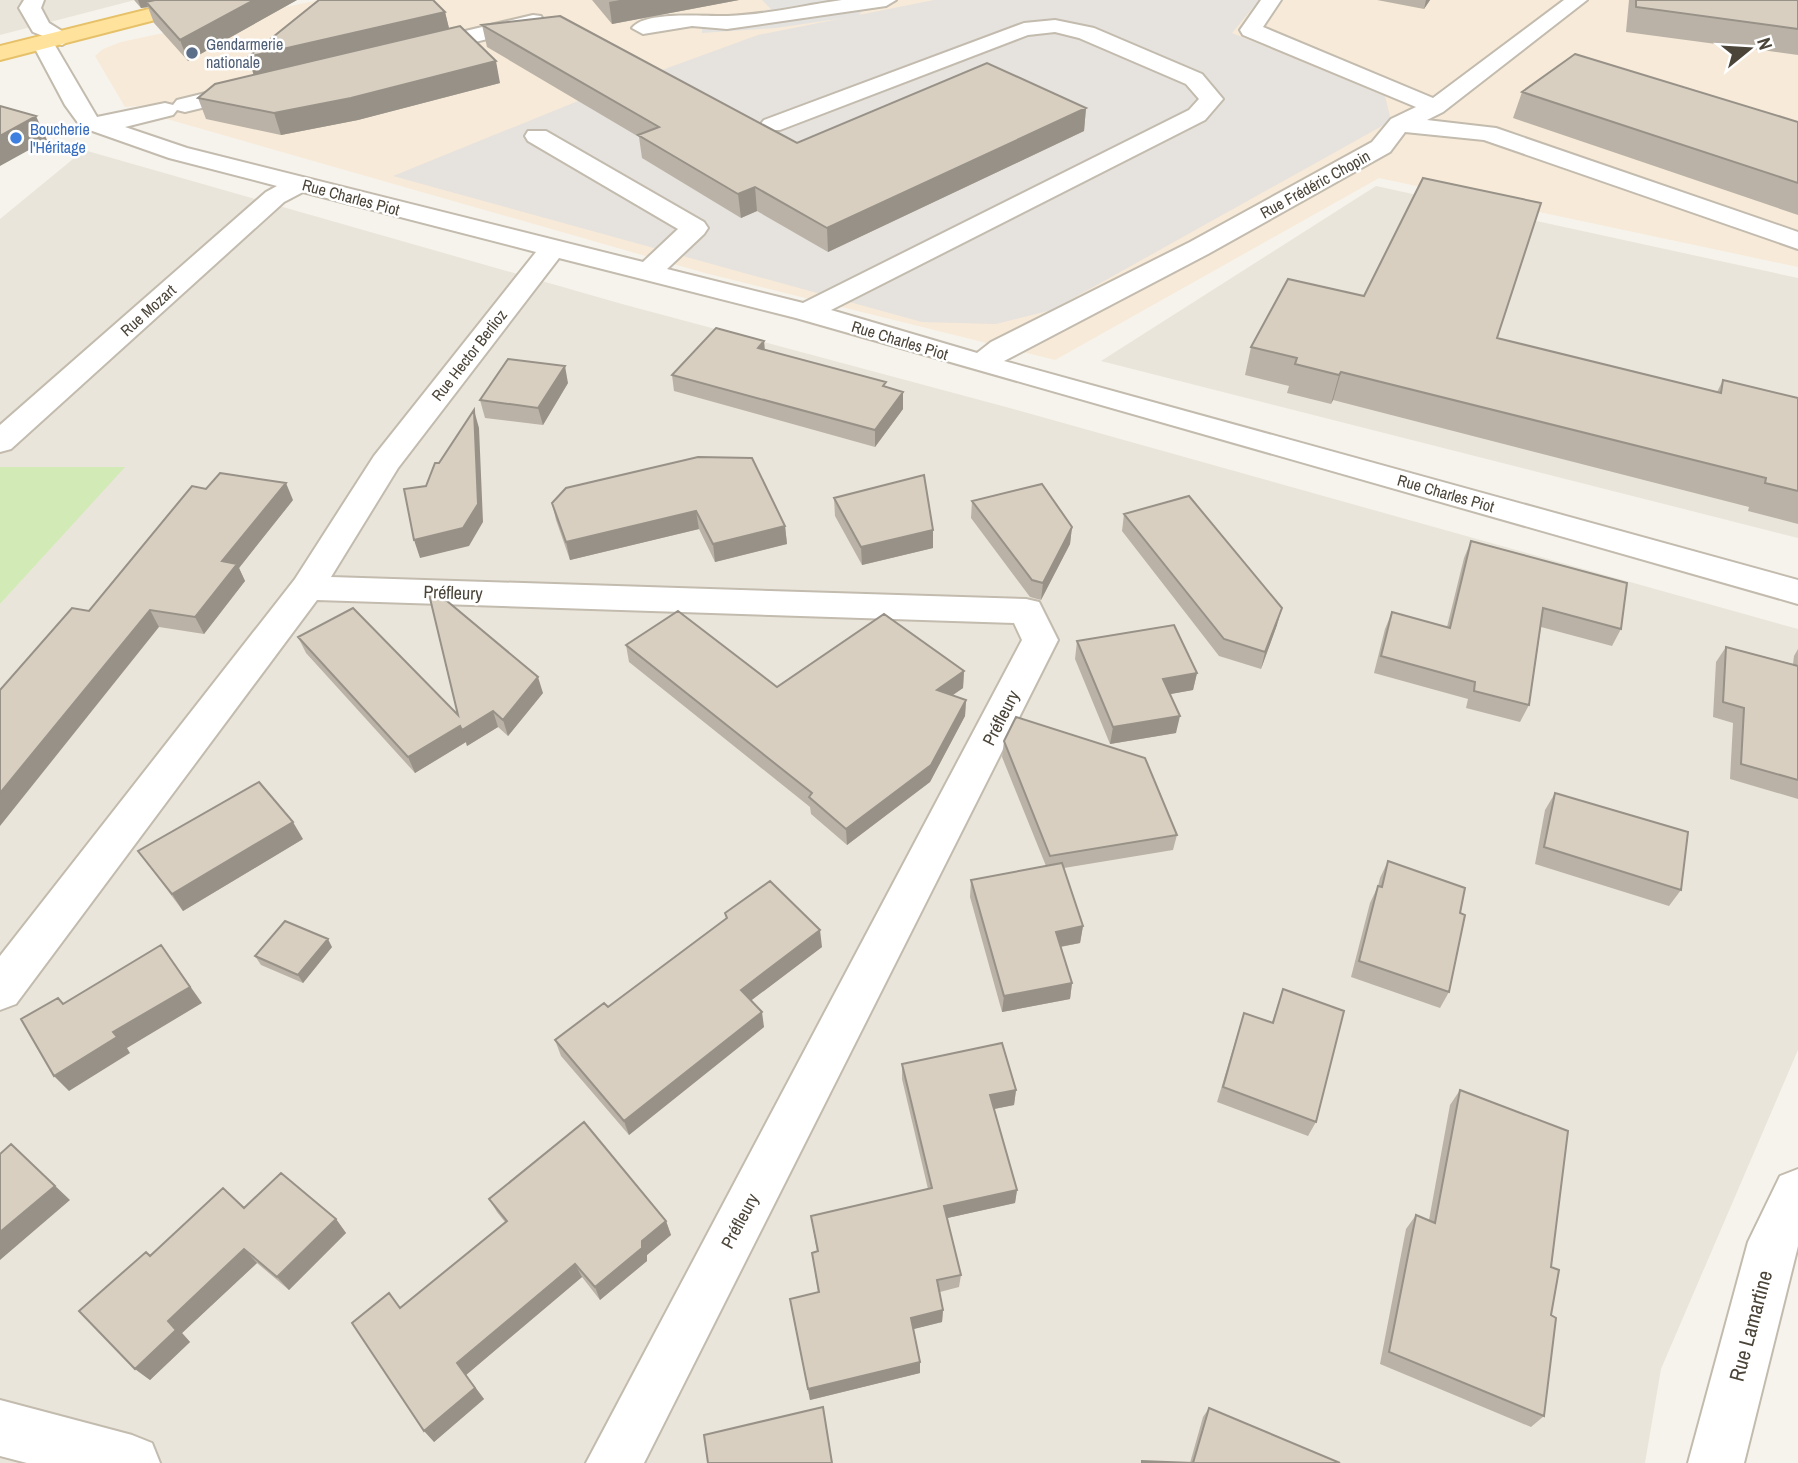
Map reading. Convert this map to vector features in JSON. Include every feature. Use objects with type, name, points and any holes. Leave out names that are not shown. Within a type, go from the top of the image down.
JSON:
[{"type":"main road","points":[[0,53],[210,0]]},
{"type":"street","points":[[34,0],[30,8],[41,27],[53,40],[59,63],[80,113],[97,126],[278,83]]},
{"type":"street","points":[[643,28],[692,20],[727,23],[886,0]]},
{"type":"street","points":[[1271,0],[1251,30],[1435,107]]},
{"type":"street","name":"Rue Frédéric Chopin","points":[[982,364],[1001,348],[1199,248],[1381,147],[1399,124],[1435,107],[1577,0]]},
{"type":"street","points":[[397,54],[543,19]]},
{"type":"street","points":[[772,125],[1024,29],[1055,26],[1086,33],[1194,79],[1211,99],[1197,115],[806,312]]},
{"type":"street","points":[[1399,124],[1487,133],[1798,241]]},
{"type":"street","name":"Rue Charles Piot","points":[[97,126],[178,153],[806,312],[982,364],[1798,592]]},
{"type":"street","points":[[537,136],[695,228],[647,273]]},
{"type":"street","name":"Rue Mozart","points":[[0,442],[275,197],[299,184]]},
{"type":"street","name":"Rue Hector Berlioz","points":[[307,588],[385,463],[553,248]]},
{"type":"street","points":[[0,990],[307,588]]},
{"type":"street","name":"Préfleury","points":[[307,588],[1026,611],[1040,640],[614,1463]]},
{"type":"street","name":"Rue Lamartine","points":[[1716,1463],[1773,1242],[1798,1193]]},
{"type":"street","points":[[0,1428],[132,1463]]},
{"type":"shaded area","points":[[0,0],[135,0],[0,35]]},
{"type":"shaded area","points":[[319,0],[1798,0],[1798,267],[1379,178],[1055,360],[705,273],[167,119],[151,105],[125,107],[95,56],[103,49],[121,42]]},
{"type":"shaded area","points":[[762,0],[872,0],[858,16],[776,28],[702,33],[702,25],[771,9]]},
{"type":"shaded area","points":[[934,0],[1259,0],[1232,33],[1385,96],[1391,121],[1052,310],[996,324],[922,322],[393,176],[588,97],[758,35]]},
{"type":"shaded area","points":[[84,150],[622,304],[1006,407],[1798,629],[1798,1050],[1661,1369],[1645,1463],[0,1463],[0,604],[124,467],[0,467],[0,219]]},
{"type":"shaded area","points":[[1376,186],[1798,278],[1798,538],[1101,361]]},
{"type":"green space","points":[[0,467],[125,467],[0,604]]},
{"type":"building","points":[[254,0],[180,40],[146,2]]},
{"type":"building","points":[[319,0],[433,0],[445,12],[248,57]]},
{"type":"building","points":[[1636,0],[1798,0],[1798,29],[1636,7]]},
{"type":"building","points":[[560,16],[797,143],[987,63],[1086,108],[827,228],[755,187],[738,194],[638,135],[659,127],[482,25]]},
{"type":"building","points":[[460,26],[496,61],[351,98],[274,113],[198,98],[215,84]]},
{"type":"building","points":[[1575,54],[1798,122],[1798,183],[1522,92]]},
{"type":"building","points":[[0,106],[36,116],[0,136]]},
{"type":"building","points":[[1423,178],[1541,203],[1497,338],[1721,393],[1723,380],[1798,398],[1798,491],[1765,483],[1766,478],[1341,372],[1339,375],[1295,364],[1297,358],[1251,347],[1288,279],[1364,296]]},
{"type":"building","points":[[716,328],[764,341],[758,348],[886,382],[883,386],[903,392],[875,430],[672,375]]},
{"type":"building","points":[[508,359],[565,366],[538,408],[480,400]]},
{"type":"building","points":[[474,410],[478,504],[463,528],[414,540],[404,489],[426,486],[435,463],[439,463]]},
{"type":"building","points":[[698,457],[752,458],[785,526],[713,544],[696,511],[566,542],[552,503],[566,488]]},
{"type":"building","points":[[220,473],[286,483],[222,561],[237,564],[195,617],[150,610],[0,793],[0,690],[72,608],[89,611],[192,486],[206,489]]},
{"type":"building","points":[[924,475],[933,530],[861,547],[834,498]]},
{"type":"building","points":[[1042,484],[1072,527],[1043,583],[1032,580],[972,501]]},
{"type":"building","points":[[1189,496],[1282,608],[1265,652],[1224,639],[1124,514]]},
{"type":"building","points":[[1471,541],[1627,583],[1621,629],[1543,608],[1529,705],[1474,691],[1475,682],[1381,656],[1392,612],[1450,628]]},
{"type":"building","points":[[428,590],[435,591],[538,677],[503,720],[493,711],[462,730],[460,726],[408,757],[298,637],[353,608],[458,715]]},
{"type":"building","points":[[678,611],[777,687],[884,614],[964,671],[937,690],[966,700],[931,765],[846,829],[809,797],[812,793],[626,645]]},
{"type":"building","points":[[1174,625],[1197,673],[1163,679],[1180,716],[1113,727],[1077,641]]},
{"type":"building","points":[[1726,647],[1798,666],[1798,780],[1741,764],[1744,708],[1723,702]]},
{"type":"building","points":[[1016,717],[1145,758],[1177,835],[1050,856],[1004,741]]},
{"type":"building","points":[[259,782],[293,822],[172,894],[138,851]]},
{"type":"building","points":[[1555,793],[1688,832],[1681,890],[1544,847]]},
{"type":"building","points":[[1388,861],[1465,888],[1460,913],[1465,915],[1449,992],[1359,961],[1378,886],[1382,887]]},
{"type":"building","points":[[1062,863],[1083,926],[1056,932],[1072,983],[1004,996],[971,880]]},
{"type":"building","points":[[770,881],[820,930],[741,990],[762,1012],[624,1121],[555,1040],[604,1003],[608,1007],[727,918],[725,913]]},
{"type":"building","points":[[285,921],[328,939],[298,975],[255,956]]},
{"type":"building","points":[[161,945],[190,987],[113,1032],[117,1037],[54,1076],[21,1019],[58,998],[63,1004]]},
{"type":"building","points":[[1283,989],[1344,1011],[1316,1122],[1223,1087],[1244,1013],[1273,1023]]},
{"type":"building","points":[[1002,1043],[1016,1090],[990,1095],[1017,1190],[944,1206],[961,1275],[937,1280],[943,1310],[911,1318],[920,1362],[808,1389],[790,1299],[819,1292],[812,1253],[818,1251],[811,1216],[932,1188],[902,1064]]},
{"type":"building","points":[[1460,1090],[1568,1131],[1551,1267],[1559,1270],[1551,1315],[1556,1318],[1544,1416],[1389,1352],[1416,1215],[1435,1223]]},
{"type":"building","points":[[584,1122],[666,1221],[642,1241],[642,1248],[595,1287],[575,1264],[457,1363],[475,1388],[424,1431],[352,1323],[389,1293],[400,1308],[507,1221],[489,1199]]},
{"type":"building","points":[[11,1144],[55,1186],[0,1232],[0,1154]]},
{"type":"building","points":[[281,1173],[336,1219],[277,1277],[244,1249],[168,1321],[176,1330],[135,1369],[79,1311],[146,1252],[150,1256],[223,1188],[244,1208]]},
{"type":"building","points":[[823,1407],[832,1463],[708,1463],[704,1435]]},
{"type":"building","points":[[1209,1408],[1340,1463],[1193,1463]]},
{"type":"building","points":[[1142,1461],[1193,1463],[1142,1463]]},
{"type":"place","name":"Gendarmerie nationale","points":[[192,53]]},
{"type":"place","name":"Boucherie l'Héritage","points":[[16,138]]}]
